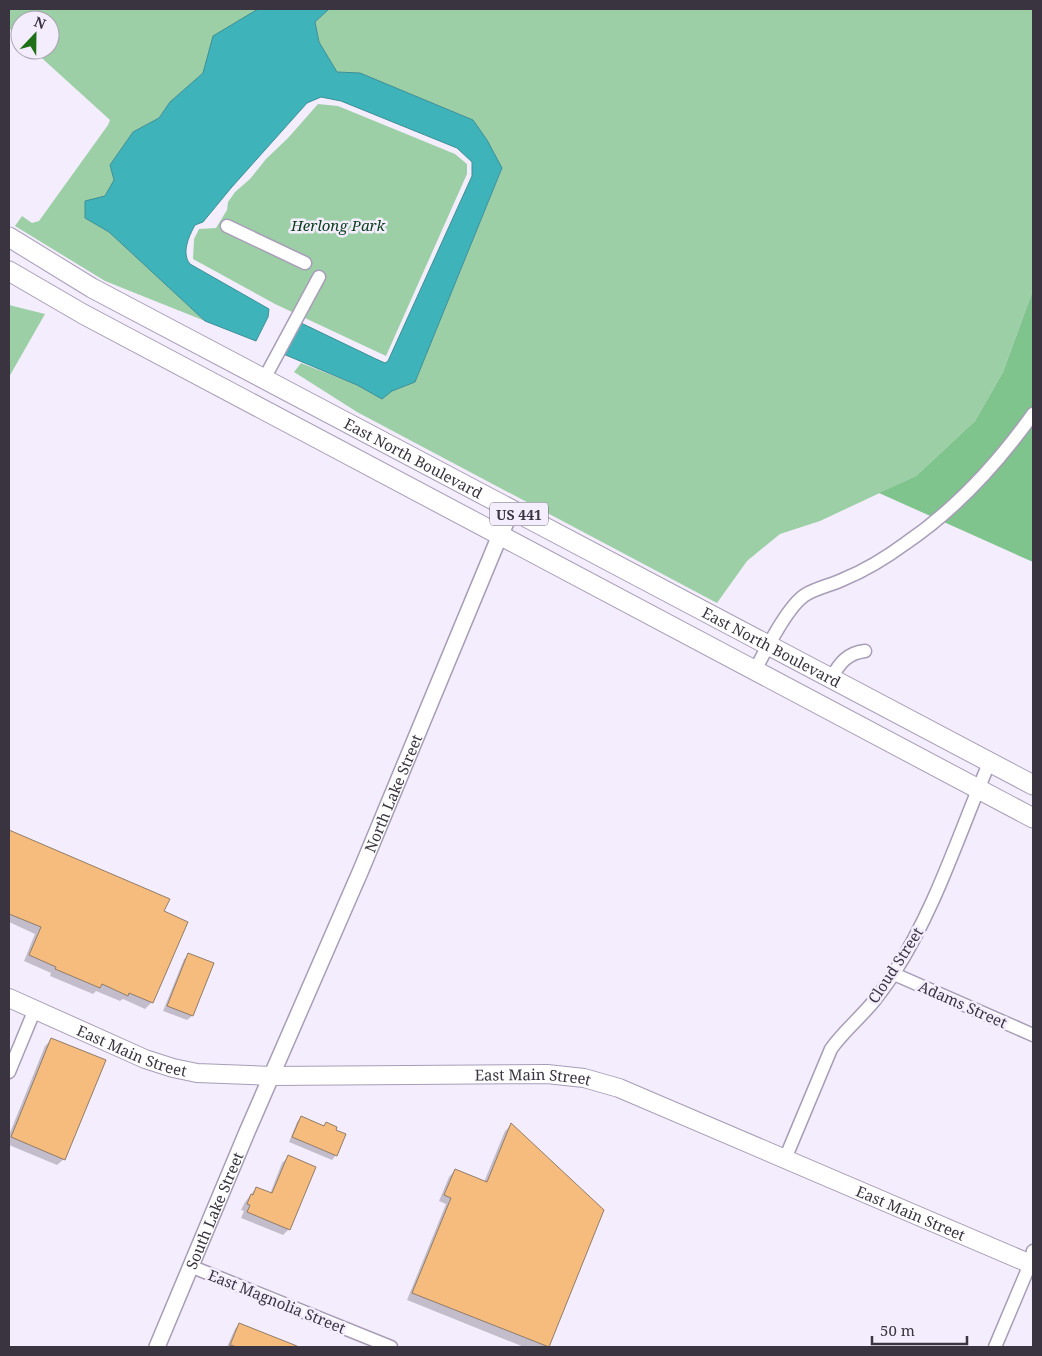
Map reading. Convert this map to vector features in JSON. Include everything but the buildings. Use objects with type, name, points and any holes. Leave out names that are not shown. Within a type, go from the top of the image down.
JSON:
[{"type":"main road","name":"East North Boulevard","points":[[9,237],[92,288],[1033,784]]},
{"type":"main road","name":"East North Boulevard","points":[[9,271],[82,314],[1033,818]]},
{"type":"main road","points":[[251,403],[264,379]]},
{"type":"main road","name":"East Main Street","points":[[9,998],[145,1059],[197,1073],[272,1076],[547,1074],[584,1078],[619,1088],[785,1159],[1032,1260]]},
{"type":"street","points":[[227,226],[305,263]]},
{"type":"street","points":[[264,379],[319,277]]},
{"type":"street","points":[[755,670],[768,645],[792,608],[805,595],[845,579],[884,558],[943,515],[1008,447],[1033,414]]},
{"type":"street","name":"North Lake Street","points":[[272,1076],[365,861],[512,510]]},
{"type":"street","points":[[831,678],[846,656],[865,651]]},
{"type":"street","name":"Cloud Street","points":[[785,1159],[831,1050],[840,1037],[873,1002],[894,974],[918,933],[934,899],[990,762]]},
{"type":"street","name":"Adams Street","points":[[894,974],[1033,1035]]},
{"type":"street","points":[[9,1072],[35,1010]]},
{"type":"street","name":"South Lake Street","points":[[157,1347],[272,1076]]},
{"type":"street","points":[[995,1347],[1032,1260]]},
{"type":"street","name":"East Magnolia Street","points":[[190,1266],[391,1347]]},
{"type":"green space","points":[[9,9],[258,9],[214,36],[203,73],[170,102],[159,118],[133,132],[110,165],[114,180],[105,196],[85,218],[109,232],[205,321],[105,281],[15,226],[22,216],[32,223],[39,221],[110,120],[44,60],[60,60],[60,10],[10,10],[9,28]]},
{"type":"green space","points":[[329,9],[1033,9],[1033,290],[1003,372],[975,421],[916,476],[820,521],[780,534],[747,561],[717,603],[357,412],[294,372],[301,363],[357,385],[382,399],[392,391],[415,382],[502,169],[487,140],[473,120],[360,73],[337,72],[319,42],[315,22]]},
{"type":"green space","name":"Herlong Park","points":[[318,104],[338,106],[455,154],[467,164],[467,174],[386,356],[275,304],[193,259],[194,239],[199,229],[216,228],[227,210],[228,202],[235,192],[250,179],[266,159],[288,138]]},
{"type":"green space","points":[[1033,290],[1033,562],[879,493],[916,476],[975,421],[1003,372]]},
{"type":"green space","points":[[9,305],[45,314],[9,377]]},
{"type":"water","points":[[258,9],[329,9],[315,22],[319,42],[337,72],[360,73],[473,120],[487,140],[502,168],[415,382],[392,391],[382,399],[357,385],[281,353],[299,322],[385,363],[388,361],[472,176],[472,162],[457,148],[341,101],[321,97],[307,103],[203,222],[195,225],[187,245],[186,255],[190,264],[269,309],[268,317],[256,341],[205,321],[109,232],[85,218],[85,201],[105,196],[114,180],[110,165],[133,132],[159,118],[170,102],[203,73],[213,36]]}]
